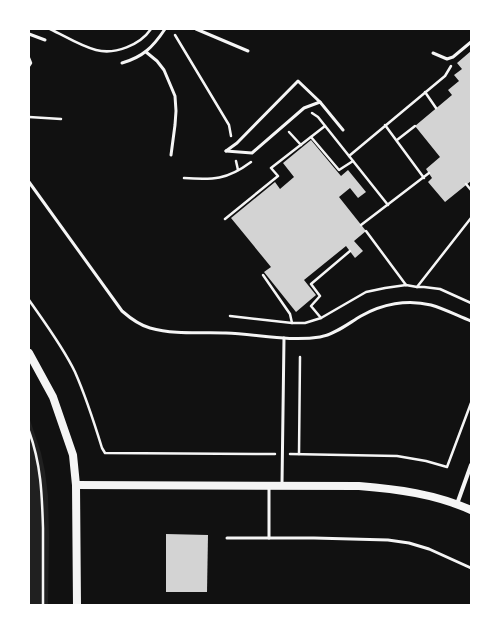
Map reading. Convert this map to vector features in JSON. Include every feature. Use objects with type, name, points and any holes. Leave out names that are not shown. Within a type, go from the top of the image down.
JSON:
[{"type":"main road","points":[[30,359],[53,397],[73,455],[76,485],[77,605]]},
{"type":"main road","points":[[76,485],[359,486],[415,493],[457,504],[471,510]]},
{"type":"street","points":[[457,504],[471,465]]},
{"type":"lane","points":[[122,63],[132,60],[146,52],[158,40],[165,29]]},
{"type":"lane","points":[[196,29],[248,51]]},
{"type":"lane","points":[[29,34],[45,40]]},
{"type":"lane","points":[[433,53],[447,59],[453,57],[471,42]]},
{"type":"lane","points":[[146,52],[164,70],[175,96],[176,110],[172,156]]},
{"type":"lane","points":[[320,102],[304,108],[252,153],[226,151],[237,143],[298,81],[320,102],[343,130]]},
{"type":"lane","points":[[29,182],[122,311],[134,321],[149,328],[185,334],[227,333],[291,339],[321,337],[342,328],[378,308],[410,302],[431,305],[471,321]]},
{"type":"lane","points":[[282,486],[284,338]]},
{"type":"lane","points":[[269,486],[269,538]]},
{"type":"lane","points":[[227,538],[388,540],[409,543],[429,549],[471,568]]},
{"type":"path","points":[[50,29],[82,45],[97,50],[109,51],[123,49],[137,43],[147,35],[151,29]]},
{"type":"path","points":[[175,35],[229,126],[233,146]]},
{"type":"path","points":[[29,58],[31,63],[29,66]]},
{"type":"path","points":[[348,156],[445,76]]},
{"type":"path","points":[[424,92],[436,108]]},
{"type":"path","points":[[308,113],[313,113],[318,117],[388,205]]},
{"type":"path","points":[[29,117],[61,120]]},
{"type":"path","points":[[385,125],[424,178]]},
{"type":"path","points":[[224,219],[278,176],[271,168],[325,126]]},
{"type":"path","points":[[397,140],[415,126]]},
{"type":"path","points":[[288,131],[301,145]]},
{"type":"path","points":[[311,137],[339,170],[352,161]]},
{"type":"path","points":[[184,178],[203,180],[227,176],[255,158]]},
{"type":"path","points":[[361,225],[429,173]]},
{"type":"path","points":[[466,184],[471,190]]},
{"type":"path","points":[[417,287],[471,218]]},
{"type":"path","points":[[366,231],[406,285]]},
{"type":"path","points":[[321,318],[311,306],[320,296],[311,284],[350,251]]},
{"type":"path","points":[[263,275],[290,314],[292,323]]},
{"type":"path","points":[[230,316],[292,323],[305,323],[321,318],[366,292],[406,285],[440,289],[471,304]]},
{"type":"path","points":[[29,300],[55,337],[74,371],[89,405],[102,448],[105,453],[397,456],[426,461],[447,467],[471,403]]},
{"type":"path","points":[[299,454],[300,357]]},
{"type":"path","points":[[29,431],[39,466],[42,491],[43,605]]},
{"type":"shaded area","points":[[29,417],[41,453],[48,496],[48,605],[29,605]]},
{"type":"building","points":[[471,51],[471,181],[445,202],[428,182],[432,178],[426,169],[440,157],[415,126],[452,95],[448,90],[459,81],[454,75],[462,69],[457,63]]},
{"type":"building","points":[[311,140],[341,176],[348,170],[366,192],[358,198],[350,188],[339,197],[366,231],[354,241],[363,251],[355,258],[346,246],[304,280],[316,295],[296,312],[264,272],[271,267],[231,218],[275,182],[280,189],[294,177],[283,163]]},
{"type":"building","points":[[166,534],[208,535],[207,592],[166,592]]}]
